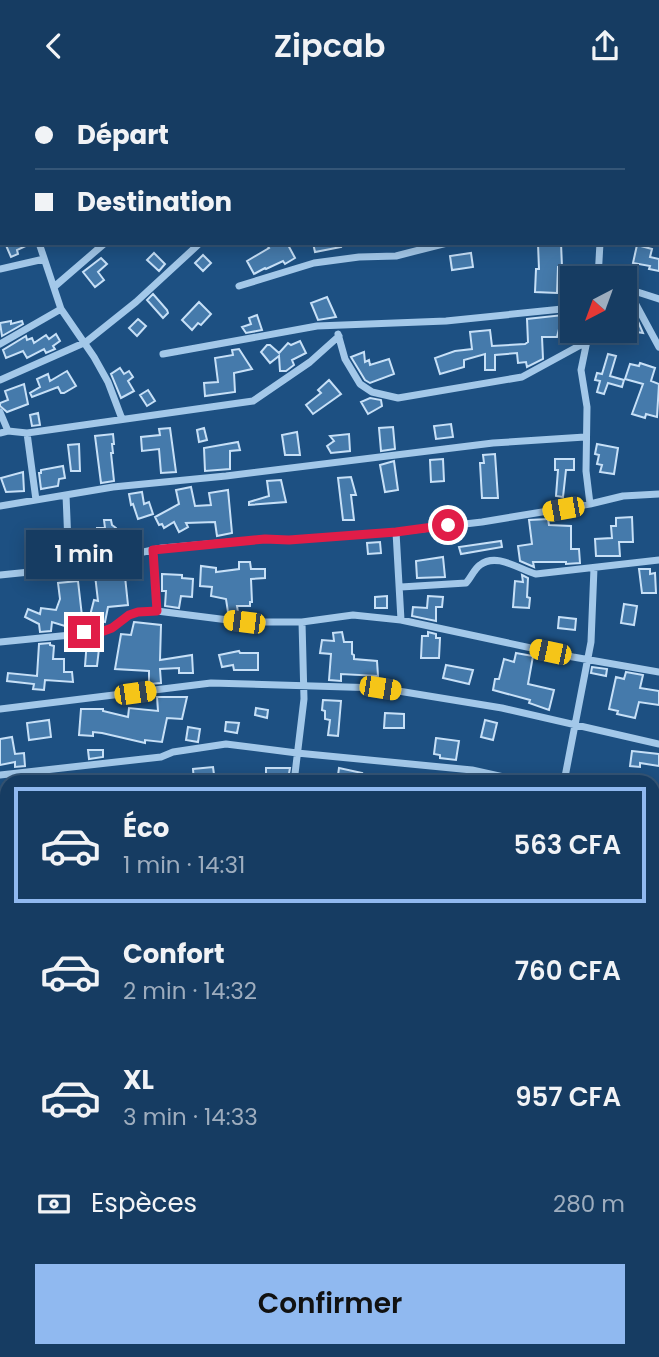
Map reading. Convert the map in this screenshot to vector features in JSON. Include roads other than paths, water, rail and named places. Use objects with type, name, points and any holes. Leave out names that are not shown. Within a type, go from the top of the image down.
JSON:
[{"type":"street","points":[[40,245],[61,309],[86,342],[108,382],[122,419]]},
{"type":"street","points":[[54,287],[103,245]]},
{"type":"street","points":[[0,380],[86,342],[136,302],[198,245]]},
{"type":"street","points":[[239,286],[314,263],[396,256],[439,245]]},
{"type":"street","points":[[599,266],[600,245]]},
{"type":"street","points":[[0,269],[44,259]]},
{"type":"street","points":[[637,292],[659,299]]},
{"type":"street","points":[[637,308],[659,347]]},
{"type":"street","points":[[0,344],[61,309]]},
{"type":"street","points":[[163,354],[317,326],[446,321],[560,309]]},
{"type":"street","points":[[338,326],[345,359],[360,384],[372,392],[398,398],[522,377],[584,343]]},
{"type":"street","points":[[0,412],[4,432],[27,433],[253,401],[302,369],[339,336]]},
{"type":"street","points":[[588,343],[581,370],[587,407],[586,471],[590,504]]},
{"type":"street","points":[[27,433],[36,501]]},
{"type":"street","points":[[0,506],[113,487],[494,443],[585,437]]},
{"type":"street","points":[[0,575],[69,568],[153,550],[265,539],[289,540],[396,532],[482,522],[623,496],[659,494]]},
{"type":"street","points":[[66,495],[69,568]]},
{"type":"street","points":[[396,532],[401,620]]},
{"type":"street","points":[[153,550],[157,611]]},
{"type":"street","points":[[401,587],[466,583],[479,565],[492,561],[514,565],[536,574],[659,560]]},
{"type":"street","points":[[565,775],[589,659],[594,568]]},
{"type":"street","points":[[0,642],[101,632],[138,612],[157,611],[244,622],[302,622],[352,615],[401,620],[659,672]]},
{"type":"street","points":[[295,775],[304,686],[302,622]]},
{"type":"street","points":[[0,709],[211,683],[380,688],[502,708],[659,744]]},
{"type":"street","points":[[0,775],[161,757],[173,752],[226,744],[492,775]]}]
